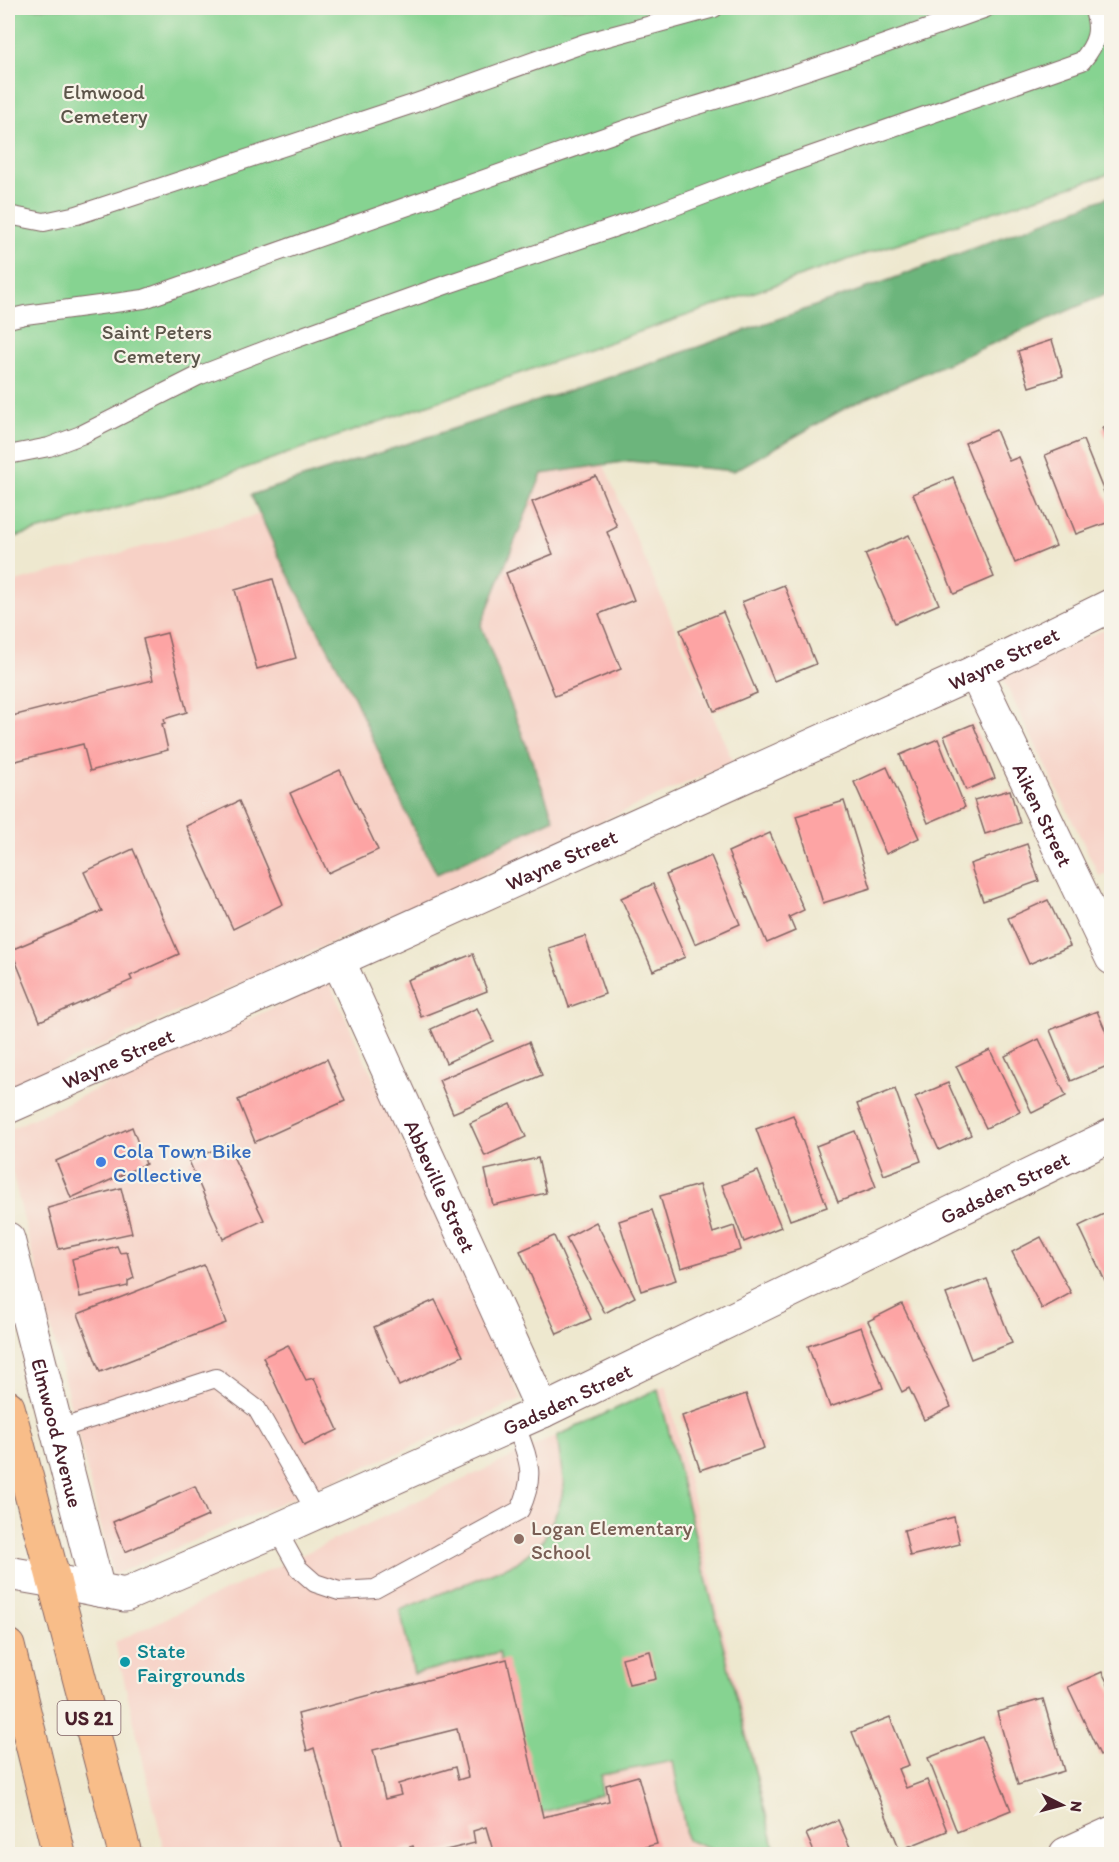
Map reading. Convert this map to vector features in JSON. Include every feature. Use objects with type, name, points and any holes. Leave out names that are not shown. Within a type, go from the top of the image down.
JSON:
[{"type":"highway","points":[[8,1407],[54,1581]]},
{"type":"highway","name":"US 21","points":[[54,1581],[125,1854]]},
{"type":"highway","name":"US 21","points":[[8,1646],[59,1854]]},
{"type":"street","name":"Wayne Street","points":[[8,1107],[975,672],[1112,605]]},
{"type":"street","name":"Aiken Street","points":[[975,672],[1112,957]]},
{"type":"street","name":"Abbeville Street","points":[[338,960],[529,1417]]},
{"type":"street","name":"Gadsden Street","points":[[8,1573],[125,1595],[277,1530],[529,1417],[1112,1135]]},
{"type":"street","name":"Elmwood Avenue","points":[[8,1239],[98,1590]]},
{"type":"street","points":[[1066,1854],[1112,1833]]},
{"type":"lane","points":[[8,215],[44,222],[76,215],[413,104],[585,44],[714,8]]},
{"type":"lane","points":[[8,319],[144,299],[675,112],[848,58],[986,8]]},
{"type":"lane","points":[[8,455],[49,447],[81,435],[198,376],[299,338],[1082,62],[1092,49],[1099,25],[1094,8]]},
{"type":"lane","points":[[56,1430],[216,1378],[257,1409],[316,1512]]},
{"type":"lane","points":[[277,1530],[298,1568],[315,1583],[339,1591],[375,1589],[520,1510],[528,1492],[529,1417]]},
{"type":"shaded area","points":[[586,424],[733,762],[8,1088],[8,584]]},
{"type":"shaded area","points":[[1111,626],[1112,872],[1100,877],[1003,679]]},
{"type":"shaded area","points":[[329,982],[521,1400],[113,1575],[8,1156],[8,1130]]},
{"type":"shaded area","name":"Logan Elementary School","points":[[666,1385],[776,1854],[165,1854],[115,1642]]},
{"type":"green space","name":"Saint Peters Cemetery","points":[[8,8],[1111,8],[1111,171],[1106,175],[856,257],[185,489],[8,539]]},
{"type":"green space","points":[[1111,196],[1111,292],[849,406],[734,471],[629,461],[542,474],[481,625],[554,819],[437,874],[413,828],[353,695],[282,563],[251,495],[638,368],[892,279]]},
{"type":"green space","points":[[658,1389],[776,1854],[723,1854],[687,1840],[673,1761],[601,1775],[600,1795],[534,1815],[499,1652],[414,1674],[400,1610],[516,1563],[542,1542],[559,1507],[564,1487],[557,1436]]},
{"type":"building","points":[[1052,340],[1063,376],[1029,387],[1018,351]]},
{"type":"building","points":[[1112,424],[1112,449],[1102,428]]},
{"type":"building","points":[[996,430],[1009,461],[1019,457],[1056,546],[1015,563],[965,443]]},
{"type":"building","points":[[1083,440],[1112,512],[1112,521],[1076,534],[1045,455]]},
{"type":"building","points":[[596,476],[617,527],[607,532],[634,600],[599,614],[621,669],[555,696],[506,573],[553,554],[532,502]]},
{"type":"building","points":[[953,477],[994,577],[954,594],[913,494]]},
{"type":"building","points":[[909,535],[939,604],[895,623],[865,554]]},
{"type":"building","points":[[273,579],[296,658],[257,669],[235,590]]},
{"type":"building","points":[[784,585],[816,664],[774,681],[742,602]]},
{"type":"building","points":[[723,612],[757,693],[714,711],[680,630]]},
{"type":"building","points":[[167,633],[187,712],[164,719],[165,723],[162,724],[168,750],[90,771],[83,744],[8,763],[8,717],[153,680],[143,639]]},
{"type":"building","points":[[973,724],[995,778],[966,790],[944,736]]},
{"type":"building","points":[[938,739],[965,807],[928,823],[900,755]]},
{"type":"building","points":[[887,767],[919,838],[886,854],[854,782]]},
{"type":"building","points":[[340,770],[378,850],[328,873],[290,793]]},
{"type":"building","points":[[1010,790],[1020,823],[985,834],[974,800]]},
{"type":"building","points":[[239,801],[283,904],[233,929],[186,826]]},
{"type":"building","points":[[844,801],[871,888],[823,903],[796,816]]},
{"type":"building","points":[[770,833],[804,910],[789,917],[795,931],[767,943],[728,852]]},
{"type":"building","points":[[1027,844],[1039,881],[983,901],[970,864]]},
{"type":"building","points":[[133,849],[179,954],[130,976],[132,980],[40,1021],[11,950],[102,911],[84,872]]},
{"type":"building","points":[[711,856],[740,924],[695,944],[666,875]]},
{"type":"building","points":[[653,884],[685,957],[653,971],[621,898]]},
{"type":"building","points":[[1048,900],[1070,946],[1029,964],[1008,918]]},
{"type":"building","points":[[585,936],[605,994],[569,1007],[549,948]]},
{"type":"building","points":[[473,954],[487,991],[421,1017],[407,980]]},
{"type":"building","points":[[477,1008],[493,1041],[446,1063],[431,1029]]},
{"type":"building","points":[[1097,1011],[1112,1046],[1112,1064],[1071,1081],[1050,1030]]},
{"type":"building","points":[[1039,1039],[1066,1096],[1032,1113],[1005,1056]]},
{"type":"building","points":[[529,1042],[542,1075],[453,1113],[439,1080]]},
{"type":"building","points":[[990,1050],[1020,1112],[986,1128],[956,1066]]},
{"type":"building","points":[[327,1059],[345,1101],[255,1142],[238,1100]]},
{"type":"building","points":[[948,1083],[971,1135],[939,1150],[915,1097]]},
{"type":"building","points":[[895,1089],[921,1161],[884,1175],[857,1104]]},
{"type":"building","points":[[511,1104],[526,1137],[485,1156],[470,1123]]},
{"type":"building","points":[[793,1115],[827,1207],[790,1220],[756,1129]]},
{"type":"building","name":"Cola Town Bike Collective","points":[[132,1127],[146,1164],[71,1198],[56,1161]]},
{"type":"building","points":[[855,1131],[876,1187],[838,1202],[816,1146]]},
{"type":"building","points":[[227,1144],[264,1220],[223,1239],[189,1161]]},
{"type":"building","points":[[538,1158],[546,1193],[493,1205],[485,1170]]},
{"type":"building","points":[[758,1171],[781,1227],[744,1242],[722,1185]]},
{"type":"building","points":[[699,1185],[713,1233],[734,1226],[741,1250],[681,1268],[660,1196]]},
{"type":"building","points":[[121,1188],[132,1233],[59,1249],[48,1208]]},
{"type":"building","points":[[652,1210],[676,1280],[641,1291],[619,1221]]},
{"type":"building","points":[[1112,1210],[1112,1278],[1105,1281],[1079,1226]]},
{"type":"building","points":[[596,1222],[635,1297],[605,1313],[566,1238]]},
{"type":"building","points":[[554,1236],[591,1319],[557,1334],[520,1251]]},
{"type":"building","points":[[1041,1237],[1071,1293],[1042,1309],[1012,1252]]},
{"type":"building","points":[[117,1246],[120,1253],[127,1252],[134,1278],[128,1281],[128,1286],[80,1297],[72,1259]]},
{"type":"building","points":[[204,1265],[226,1323],[100,1372],[78,1314]]},
{"type":"building","points":[[987,1279],[1012,1343],[971,1359],[946,1294]]},
{"type":"building","points":[[435,1300],[463,1356],[399,1386],[374,1327]]},
{"type":"building","points":[[902,1304],[951,1407],[924,1420],[909,1388],[902,1392],[868,1321]]},
{"type":"building","points":[[861,1327],[883,1388],[830,1407],[808,1346]]},
{"type":"building","points":[[288,1345],[306,1380],[314,1378],[338,1430],[304,1446],[263,1357]]},
{"type":"building","points":[[746,1394],[764,1448],[700,1470],[682,1416]]},
{"type":"building","points":[[195,1486],[208,1516],[125,1552],[113,1522]]},
{"type":"building","points":[[954,1517],[960,1544],[910,1556],[904,1530]]},
{"type":"building","points":[[650,1651],[656,1679],[629,1685],[622,1658]]},
{"type":"building","points":[[507,1659],[543,1817],[609,1801],[606,1785],[638,1776],[657,1844],[618,1854],[494,1854],[486,1827],[473,1831],[475,1843],[430,1854],[416,1854],[413,1846],[399,1851],[400,1854],[343,1854],[314,1748],[307,1751],[298,1714]],"holes":[[[457,1729],[468,1777],[458,1780],[455,1767],[398,1784],[401,1795],[385,1799],[373,1750]]]},
{"type":"building","points":[[1102,1672],[1112,1692],[1112,1749],[1100,1755],[1068,1687]]},
{"type":"building","points":[[1043,1699],[1064,1771],[1018,1785],[997,1712]]},
{"type":"building","points":[[890,1717],[909,1765],[898,1769],[906,1788],[927,1780],[947,1831],[900,1850],[852,1732]]},
{"type":"building","points":[[982,1737],[1011,1810],[957,1832],[928,1758]]},
{"type":"building","points":[[838,1820],[853,1854],[815,1854],[806,1834]]},
{"type":"place","name":"Cola Town Bike Collective","points":[[101,1162]]},
{"type":"place","name":"Logan Elementary School","points":[[519,1539]]},
{"type":"place","name":"State Fairgrounds","points":[[125,1662]]},
{"type":"park label","name":"Elmwood Cemetery","points":[[104,103]]}]
